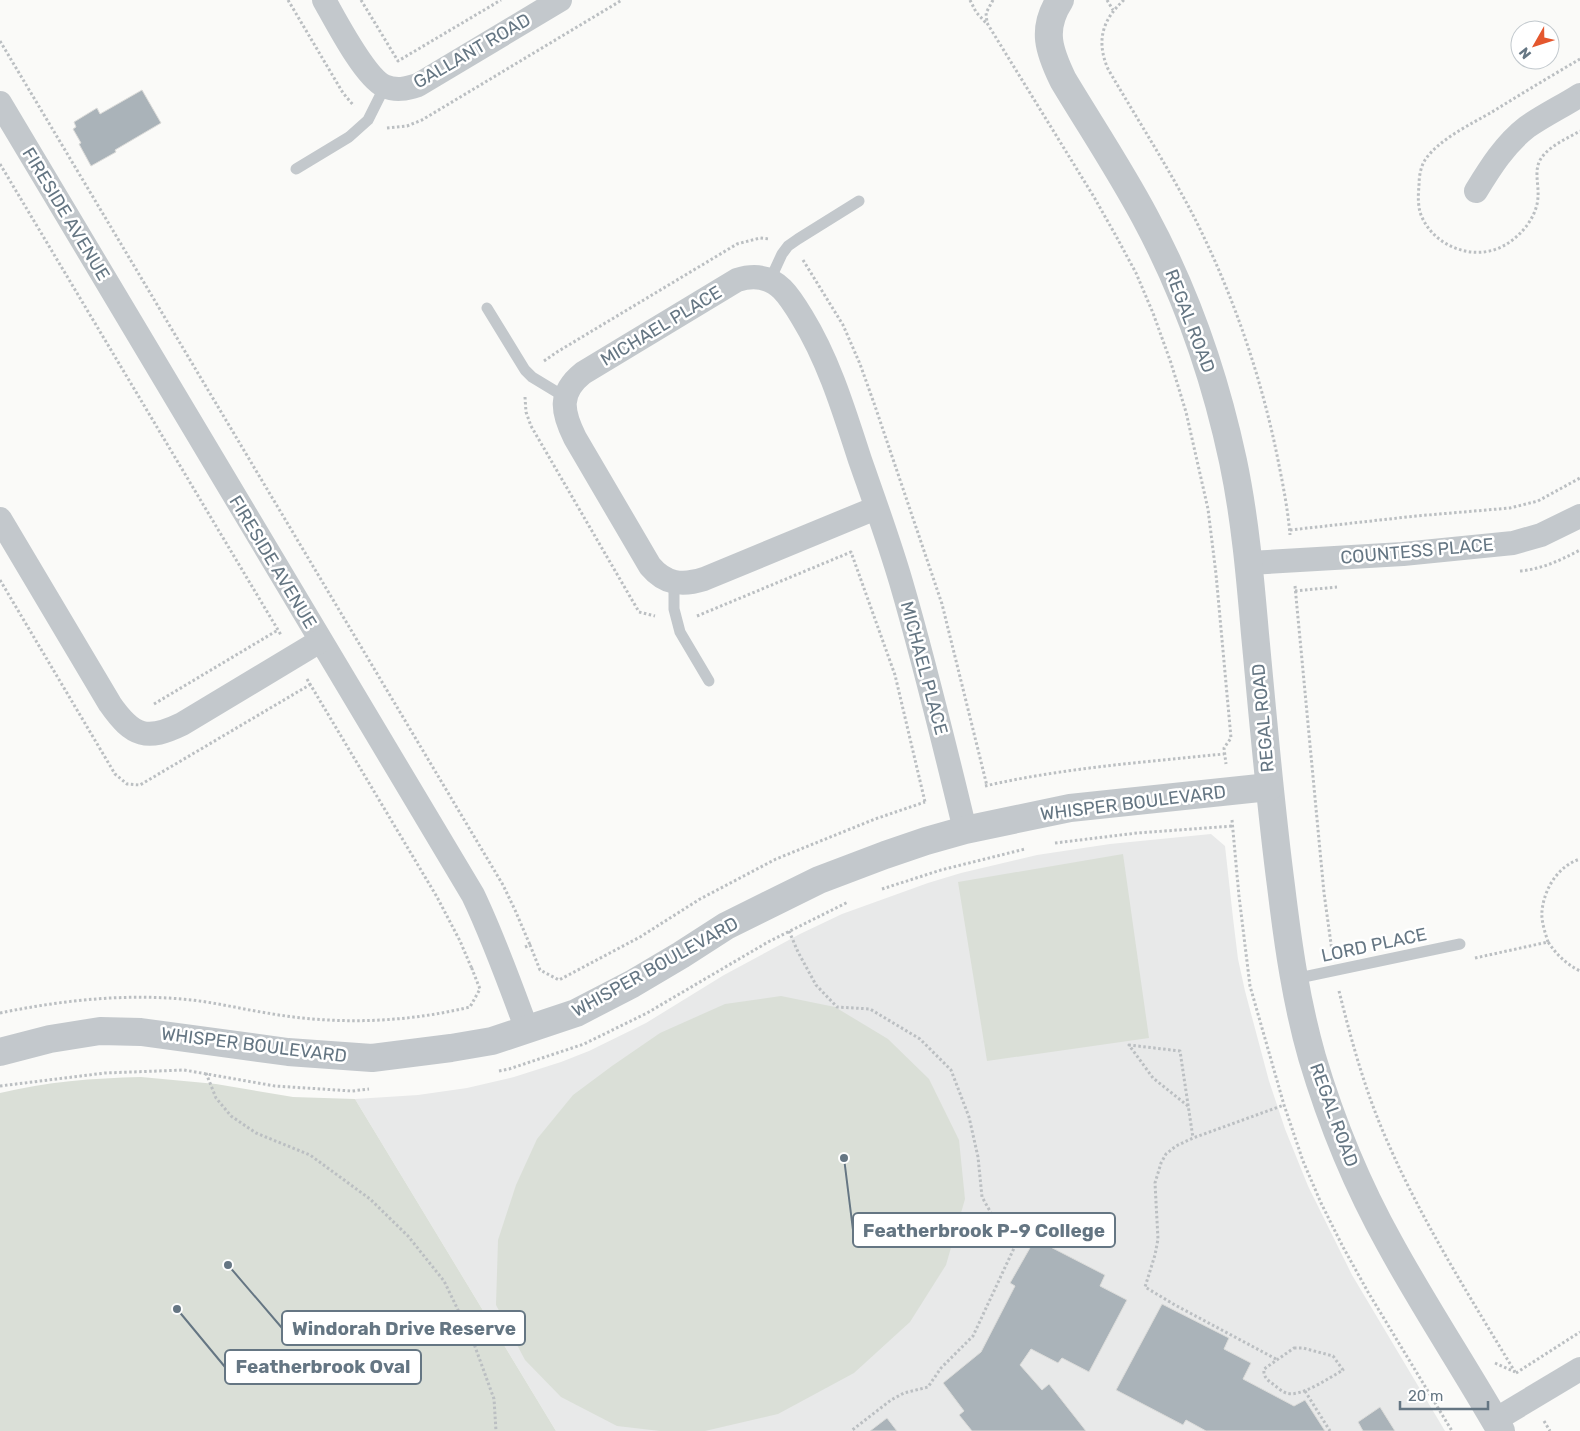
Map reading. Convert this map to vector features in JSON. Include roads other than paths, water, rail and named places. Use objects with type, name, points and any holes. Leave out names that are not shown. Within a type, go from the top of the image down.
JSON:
[{"type":"street","points":[[324,0],[367,71],[375,80],[385,86]]},
{"type":"street","name":"GALLANT ROAD","points":[[385,86],[394,89],[405,89],[418,85],[560,0]]},
{"type":"street","name":"REGAL ROAD","points":[[1051,3],[1048,33],[1049,46],[1054,60],[1063,80],[1146,218],[1169,266],[1207,362],[1222,412],[1242,511],[1249,564],[1269,787],[1288,947],[1312,1055],[1328,1105],[1365,1196],[1389,1242],[1498,1426]]},
{"type":"street","points":[[1476,191],[1492,165],[1517,136],[1580,95]]},
{"type":"street","name":"FIRESIDE AVENUE","points":[[0,103],[468,888],[488,926],[501,957],[527,1030]]},
{"type":"street","name":"MICHAEL PLACE","points":[[564,397],[575,379],[583,373],[737,280],[757,277],[770,280],[782,289],[793,303],[832,377],[900,578],[930,686],[965,830]]},
{"type":"street","points":[[564,397],[567,422],[650,566],[664,579],[674,583],[693,582],[704,579],[876,508]]},
{"type":"street","name":"COUNTESS PLACE","points":[[1249,564],[1404,554],[1513,543],[1541,535],[1580,516]]},
{"type":"street","points":[[0,519],[110,704],[124,722],[136,732],[155,734],[182,724],[320,641]]},
{"type":"street","name":"WHISPER BOULEVARD","points":[[0,1052],[50,1039],[100,1031],[141,1032],[288,1052],[372,1058],[492,1041],[576,1013],[632,984],[726,926],[819,880],[926,841],[965,830],[1070,808],[1269,787]]},
{"type":"street","points":[[1498,1426],[1580,1369]]},
{"type":"lane","points":[[296,169],[349,137],[368,120],[385,86]]},
{"type":"lane","points":[[770,280],[782,254],[788,246],[859,201]]},
{"type":"lane","points":[[487,308],[516,358],[532,377],[564,397]]},
{"type":"lane","points":[[674,583],[676,621],[685,642],[709,681]]},
{"type":"lane","name":"LORD PLACE","points":[[1294,979],[1460,944]]},
{"type":"place","name":"Featherbrook P-9 College","points":[[844,1158]]},
{"type":"place","name":"Windorah Drive Reserve","points":[[228,1265]]},
{"type":"place","name":"Featherbrook Oval","points":[[177,1309]]}]
